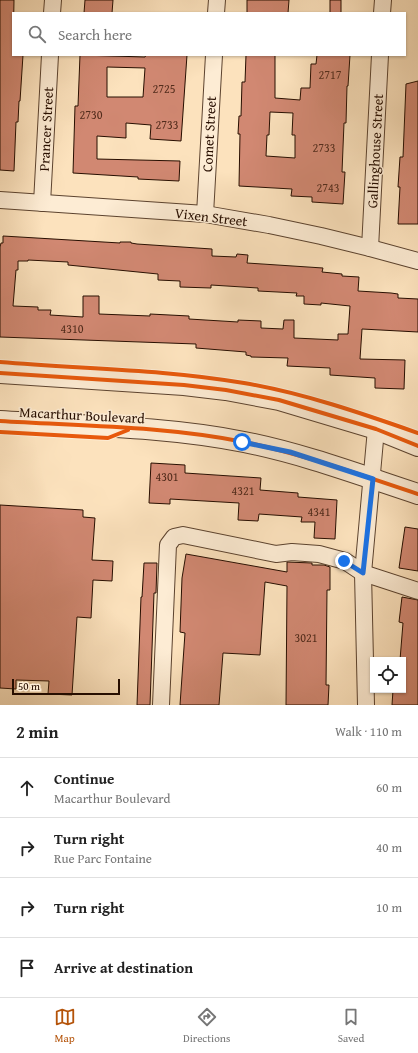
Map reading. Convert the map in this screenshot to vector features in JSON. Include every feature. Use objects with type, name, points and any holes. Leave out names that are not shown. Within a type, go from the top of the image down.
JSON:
[{"type":"street","points":[[52,12],[53,0]]},
{"type":"street","points":[[216,0],[216,12]]},
{"type":"street","points":[[382,12],[383,0]]},
{"type":"street","name":"Prancer Street","points":[[42,203],[50,56]]},
{"type":"street","name":"Comet Street","points":[[205,214],[214,56]]},
{"type":"street","name":"Gallinghouse Street","points":[[370,248],[380,56]]},
{"type":"street","name":"Vixen Street","points":[[0,200],[205,214],[268,225],[370,248],[418,261]]},
{"type":"street","points":[[0,373],[184,385],[226,390],[279,400],[376,429],[418,446]]},
{"type":"street","name":"Macarthur Boulevard","points":[[0,422],[148,430],[242,442],[290,452],[418,494]]},
{"type":"street","points":[[366,705],[363,573],[373,479],[376,429]]},
{"type":"street","points":[[161,705],[168,545],[174,537],[183,535],[276,554],[292,552],[319,554],[344,561],[363,573],[418,591]]},
{"type":"building","points":[[0,0],[14,0],[14,12],[12,12],[12,56],[23,56],[20,101],[18,122],[16,122],[14,171],[0,170]]},
{"type":"building","points":[[85,0],[113,0],[112,12],[84,12]]},
{"type":"building","points":[[247,0],[289,0],[288,12],[247,12]]},
{"type":"building","points":[[330,0],[341,0],[341,12],[330,12]]},
{"type":"building","points":[[80,56],[187,56],[181,141],[150,139],[151,125],[126,123],[126,138],[97,136],[97,159],[180,161],[179,181],[73,173],[75,106],[78,106]],"holes":[[[107,67],[145,68],[143,97],[107,97]]]},
{"type":"building","points":[[246,56],[275,56],[275,98],[300,100],[301,88],[310,88],[311,64],[316,64],[317,56],[350,56],[346,123],[344,123],[342,172],[345,172],[343,204],[312,202],[312,197],[291,196],[292,189],[239,186],[240,134],[238,134],[239,116],[241,116],[242,82],[245,82]],"holes":[[[270,112],[293,113],[292,135],[295,135],[295,158],[266,156]]]},
{"type":"building","points":[[418,81],[418,224],[398,224],[400,187],[398,187],[400,157],[403,157],[406,84]]},
{"type":"building","points":[[3,236],[120,243],[131,242],[137,244],[212,249],[212,256],[236,257],[237,254],[248,255],[247,263],[323,268],[322,272],[342,274],[342,276],[359,277],[358,291],[391,293],[398,294],[398,298],[418,299],[418,332],[362,329],[360,359],[405,360],[404,389],[375,388],[375,378],[330,375],[330,368],[287,366],[288,358],[251,357],[246,355],[246,352],[196,348],[196,344],[0,337],[0,247],[1,243],[3,243]],"holes":[[[18,261],[68,262],[68,265],[158,274],[158,280],[180,281],[180,287],[211,288],[211,285],[258,288],[258,291],[297,293],[296,296],[304,296],[304,304],[321,305],[321,303],[350,306],[348,334],[338,334],[338,340],[294,338],[294,320],[284,320],[283,329],[261,328],[261,321],[238,320],[238,322],[189,319],[189,316],[150,314],[150,316],[99,314],[99,296],[83,296],[83,317],[50,315],[51,310],[38,310],[38,307],[13,306]]]},
{"type":"building","points":[[151,463],[185,465],[185,473],[261,478],[260,490],[298,493],[298,497],[337,500],[335,539],[314,538],[315,522],[301,522],[302,517],[259,514],[258,521],[238,520],[239,503],[170,499],[170,504],[149,503]]},
{"type":"building","points":[[0,505],[83,510],[83,517],[95,518],[92,560],[113,561],[112,581],[93,580],[91,618],[77,617],[72,695],[48,694],[49,681],[16,680],[16,689],[0,688]]},
{"type":"building","points":[[405,527],[418,529],[418,571],[399,568]]},
{"type":"building","points":[[186,554],[287,572],[287,562],[312,563],[312,565],[324,565],[330,567],[330,590],[327,590],[326,685],[329,685],[328,705],[286,705],[287,586],[265,582],[260,655],[223,653],[219,705],[180,705],[185,633],[180,632],[182,578]]},
{"type":"building","points":[[144,563],[157,563],[156,593],[154,593],[150,705],[137,705],[141,597]]},
{"type":"building","points":[[402,597],[418,600],[418,705],[392,705],[393,693],[406,693],[406,657],[400,657],[403,623],[399,622]]},
{"type":"cycle path","points":[[0,362],[153,372],[214,378],[244,383],[310,398],[418,433]]},
{"type":"cycle path","points":[[0,373],[184,385],[226,390],[279,400],[376,429],[418,446]]},
{"type":"cycle path","points":[[0,421],[122,427],[184,433],[244,442],[332,465],[418,494]]},
{"type":"cycle path","points":[[0,432],[108,438],[128,430]]},
{"type":"route","points":[[242,442],[290,452],[373,479],[363,573],[344,561]]}]
